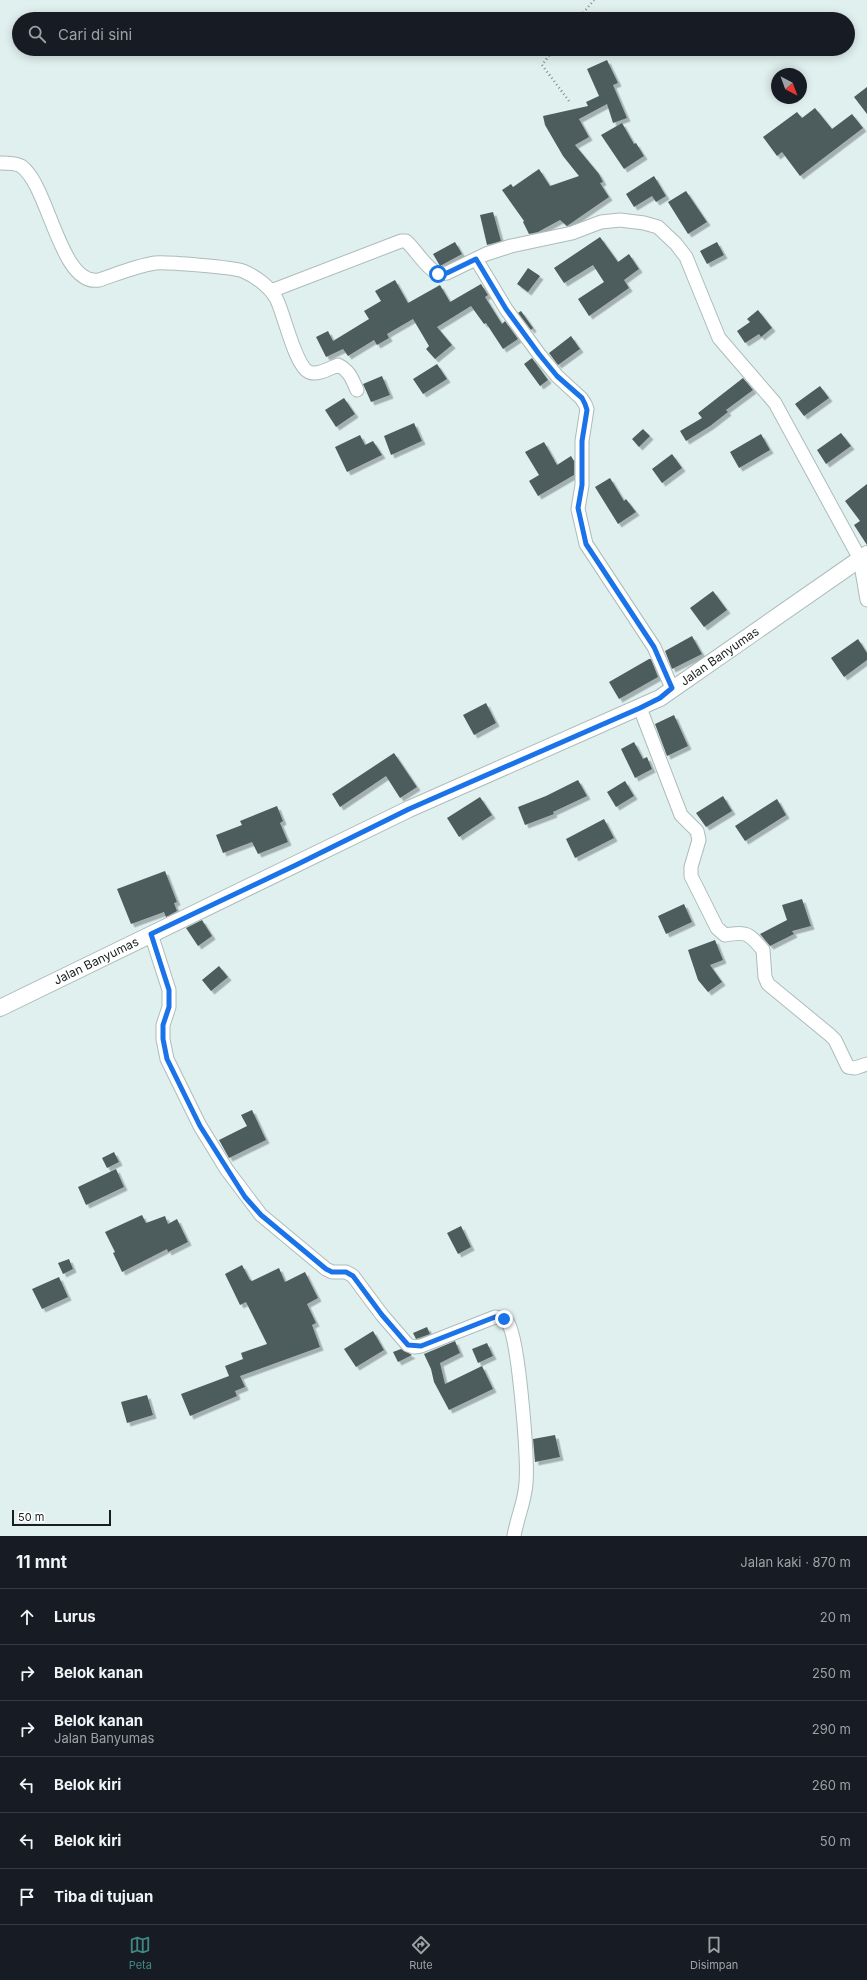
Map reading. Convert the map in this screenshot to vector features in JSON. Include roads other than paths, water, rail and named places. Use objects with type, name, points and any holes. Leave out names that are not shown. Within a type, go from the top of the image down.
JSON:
[{"type":"street","points":[[0,163],[19,165],[26,170],[43,199],[57,236],[73,265],[83,277],[88,280],[99,280],[142,266],[162,262],[242,271],[271,291],[276,299],[286,328],[303,367],[309,372],[316,373],[338,366],[346,369],[350,374],[357,390]]},
{"type":"street","points":[[271,291],[402,241],[406,241],[425,263],[438,274],[447,273],[476,259],[511,246],[572,233],[601,222],[620,220],[644,223],[658,227],[676,244],[686,257],[719,338],[775,403],[863,557],[867,600]]},
{"type":"street","points":[[476,259],[506,309],[539,354],[557,376],[582,398],[585,404],[587,410],[582,441],[582,485],[578,508],[586,544],[654,647],[672,688]]},
{"type":"street","name":"Jalan Banyumas","points":[[0,1008],[409,809],[660,698],[672,688],[737,645],[863,557]]},
{"type":"street","points":[[640,708],[681,815],[697,831],[699,840],[691,867],[691,876],[717,928],[722,934],[725,935],[741,932],[746,934],[763,950],[765,978],[768,984],[835,1040],[848,1067],[855,1068],[867,1064]]},
{"type":"street","points":[[151,934],[169,990],[169,1007],[163,1025],[163,1039],[167,1059],[203,1131],[245,1197],[261,1215],[326,1269],[332,1272],[346,1272],[353,1276],[382,1315],[408,1345],[421,1346],[495,1317],[504,1319],[508,1323],[511,1329],[517,1359],[527,1470],[525,1492],[514,1536]]}]
